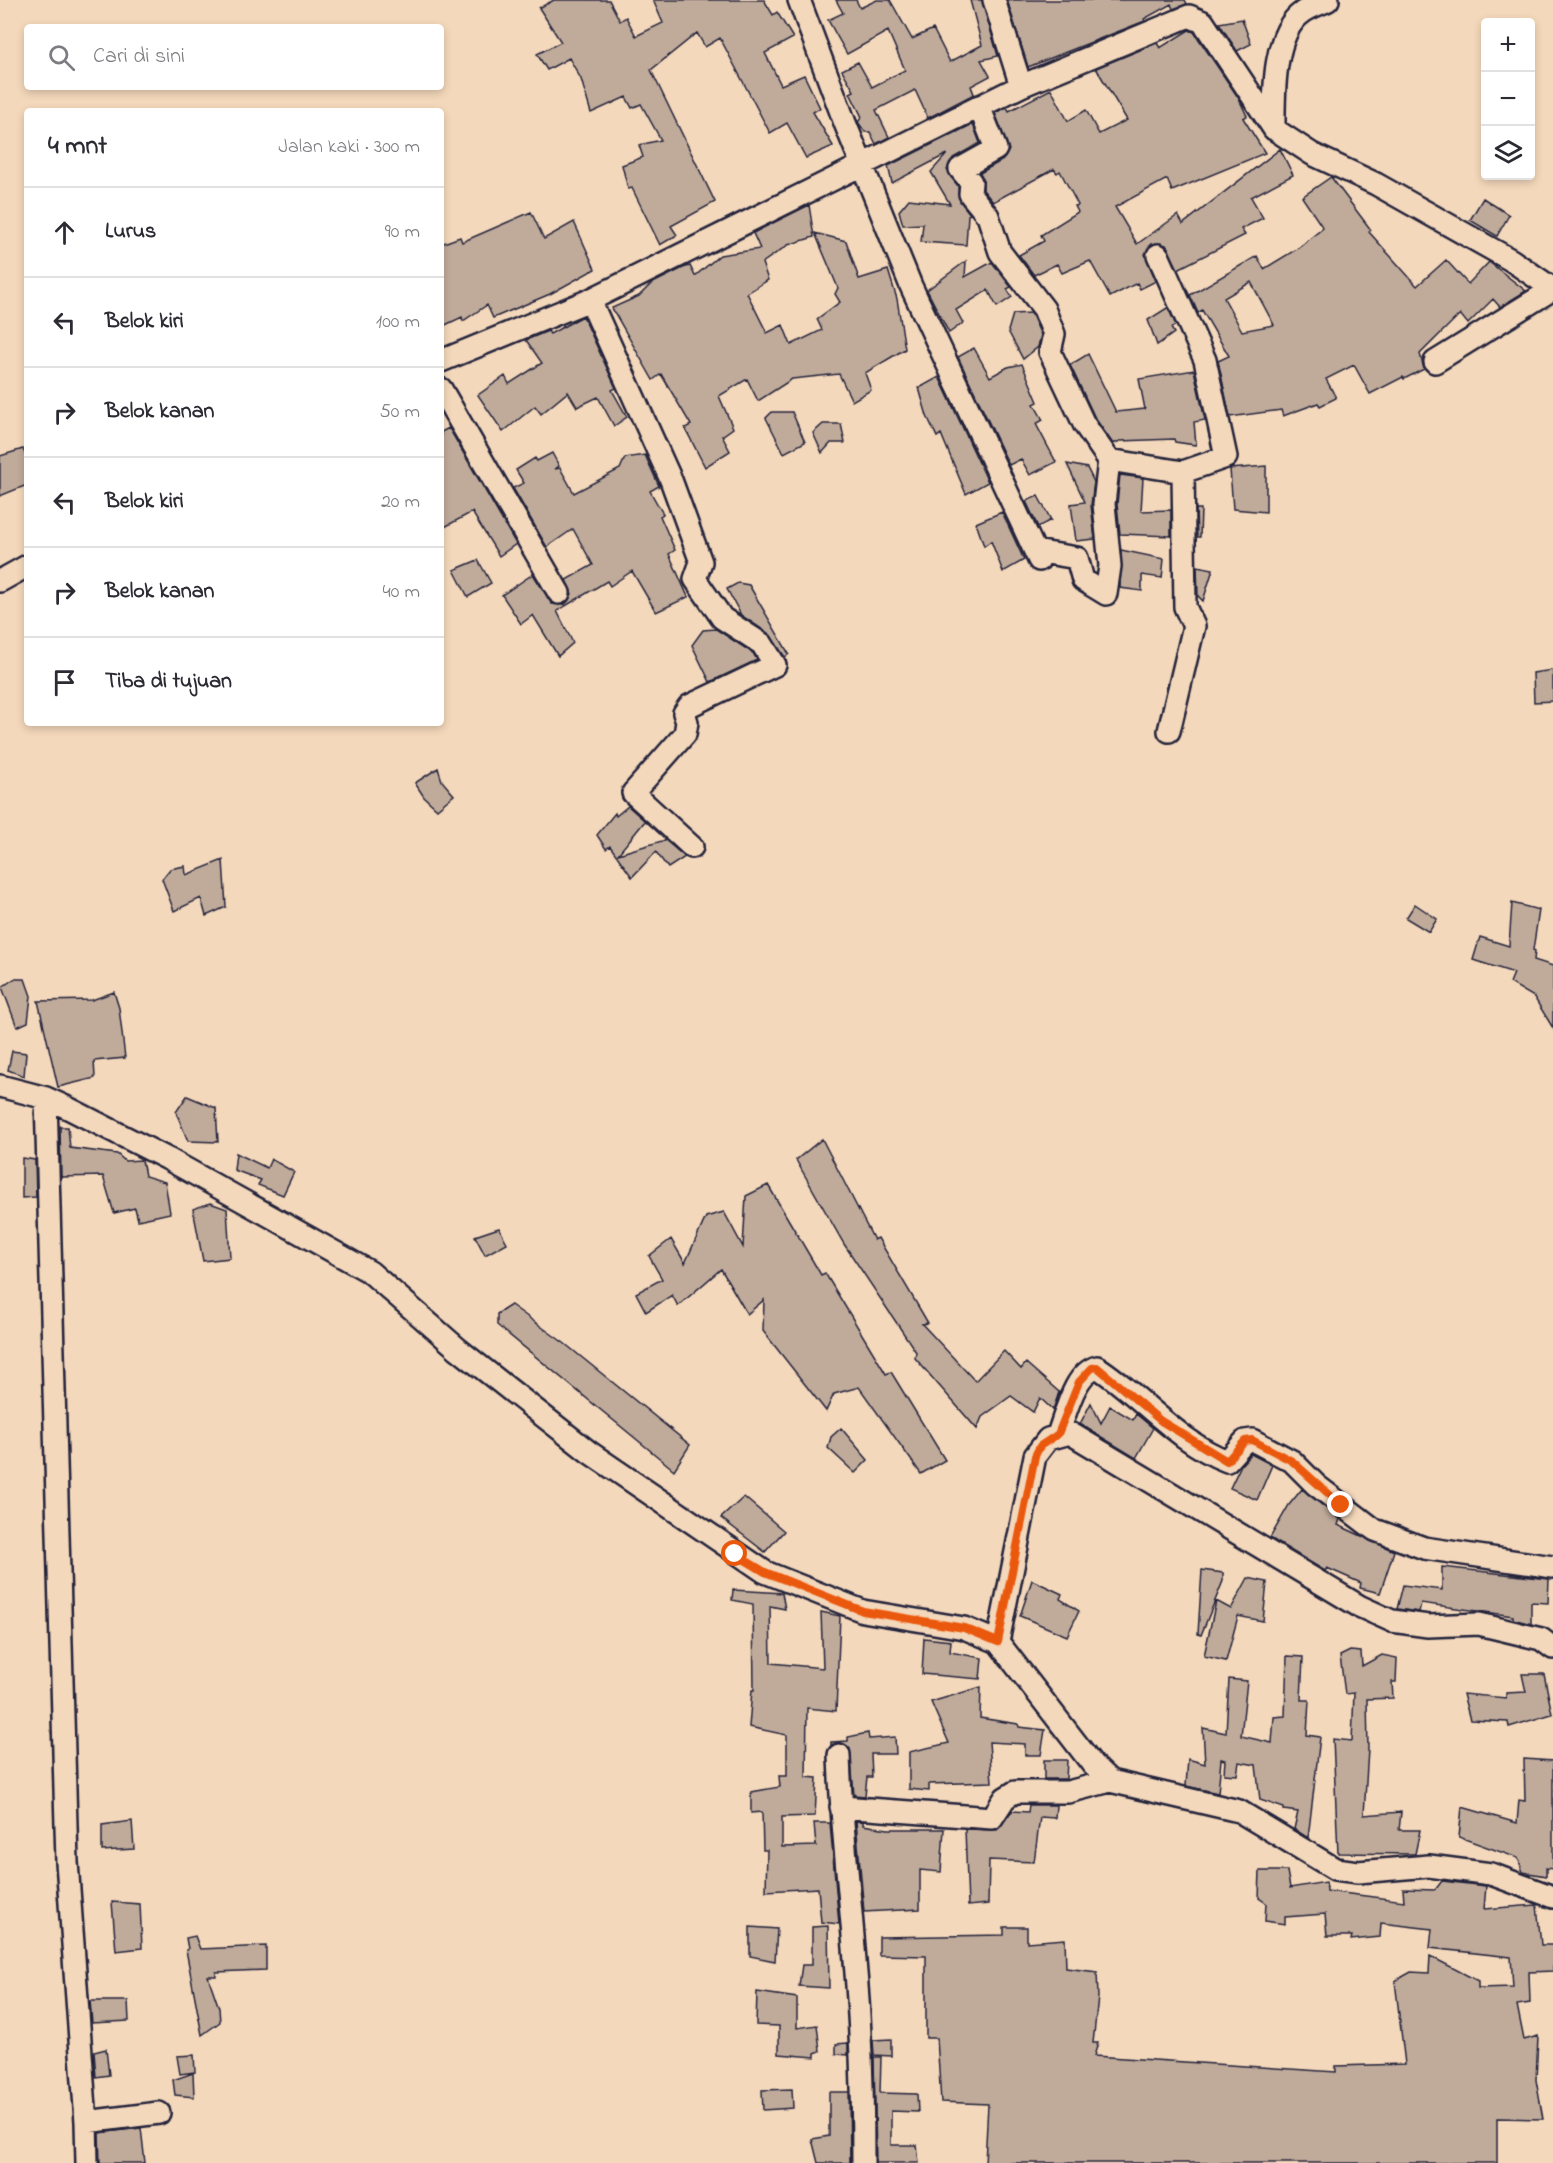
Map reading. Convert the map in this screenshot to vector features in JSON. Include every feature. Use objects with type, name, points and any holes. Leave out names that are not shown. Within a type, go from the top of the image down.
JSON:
[{"type":"street","points":[[799,0],[911,286],[1037,555],[1077,558],[1083,580],[1106,594],[1110,566],[1104,504],[1109,460],[1084,424],[1050,352],[1054,334],[1044,309],[1000,252],[988,216],[970,194],[971,182],[960,169],[996,149],[979,106]]},
{"type":"street","points":[[994,0],[1021,86]]},
{"type":"street","points":[[1274,129],[1274,82],[1285,38],[1301,13],[1328,0]]},
{"type":"street","points":[[444,360],[590,300],[979,106],[1184,17],[1194,8],[1274,129],[1312,154],[1376,184],[1510,260],[1553,289],[1435,362]]},
{"type":"street","points":[[1109,460],[1183,472],[1226,457],[1205,360],[1158,255]]},
{"type":"street","points":[[590,300],[675,490],[701,562],[695,579],[722,618],[762,644],[775,665],[689,706],[684,713],[687,722],[685,734],[633,793],[692,847]]},
{"type":"street","points":[[444,394],[558,593]]},
{"type":"street","points":[[1169,731],[1194,626],[1185,607],[1183,472]]},
{"type":"street","points":[[0,581],[24,568]]},
{"type":"street","points":[[0,1086],[46,1098],[168,1159],[370,1272],[458,1349],[589,1452],[765,1572],[863,1611],[964,1628],[998,1642],[1093,1765],[1110,1781]]},
{"type":"street","points":[[46,1098],[67,1862],[87,2122],[87,2163]]},
{"type":"street","points":[[1058,1434],[1079,1382],[1092,1368],[1097,1367],[1161,1421],[1217,1457],[1227,1461],[1232,1459],[1245,1441],[1252,1440],[1292,1461],[1316,1485],[1375,1530],[1424,1548],[1553,1567]]},
{"type":"street","points":[[998,1642],[1035,1456],[1040,1446],[1058,1434],[1070,1433],[1082,1438],[1359,1606],[1392,1621],[1428,1626],[1479,1624],[1541,1639],[1553,1648]]},
{"type":"street","points":[[839,1755],[863,2095],[862,2163]]},
{"type":"street","points":[[841,1807],[992,1818],[1005,1798],[1016,1792],[1068,1792],[1110,1781],[1239,1811],[1335,1869],[1358,1872],[1429,1866],[1481,1873],[1553,1897]]},
{"type":"street","points":[[87,2122],[159,2113]]},
{"type":"building","points":[[554,0],[609,0],[620,21],[626,17],[636,36],[663,23],[653,0],[764,0],[773,15],[777,12],[793,38],[765,53],[781,85],[804,75],[820,108],[813,112],[833,146],[806,158],[787,123],[770,133],[720,38],[705,47],[697,33],[651,70],[715,202],[671,226],[677,235],[660,245],[632,188],[628,189],[622,165],[643,157],[639,145],[661,140],[641,104],[632,108],[626,97],[591,113],[581,79],[569,58],[547,70],[537,54],[561,42],[539,8]]},
{"type":"building","points":[[836,0],[856,0],[860,8],[877,0],[890,0],[912,39],[933,29],[950,62],[982,45],[970,0],[982,0],[998,56],[981,60],[990,76],[971,86],[974,94],[928,118],[915,90],[876,110],[889,137],[876,144],[870,132],[865,132],[858,122],[862,117],[850,93],[854,91],[842,70],[858,62],[872,87],[905,70],[888,31],[847,54],[828,20],[843,13]]},
{"type":"building","points":[[1007,0],[1185,0],[1187,4],[1173,9],[1171,4],[1144,19],[1145,21],[1028,67]]},
{"type":"building","points":[[1242,19],[1251,44],[1237,51],[1219,23]]},
{"type":"building","points":[[1189,30],[1194,32],[1238,97],[1247,116],[1243,118],[1265,153],[1172,191],[1167,179],[1115,207],[1137,244],[1178,215],[1183,224],[1280,149],[1293,175],[1251,197],[1263,218],[1241,229],[1245,235],[1178,269],[1166,245],[1152,244],[1145,254],[1156,281],[1140,289],[1137,283],[1110,297],[1090,261],[1062,273],[1057,264],[1034,275],[1019,255],[1044,241],[1041,235],[1078,212],[1075,206],[1078,205],[1060,171],[1057,173],[1054,169],[993,202],[983,190],[983,179],[980,173],[1003,160],[1009,150],[995,113],[1007,107],[1009,111],[1051,89],[1068,121],[1086,110],[1099,134],[1127,120],[1096,68],[1157,43],[1160,48]]},
{"type":"building","points":[[973,124],[980,143],[953,158],[947,170],[958,186],[960,201],[970,214],[968,215],[966,245],[921,242],[923,224],[903,225],[899,211],[909,199],[950,204],[931,172],[947,154],[892,183],[888,166]]},
{"type":"building","points":[[1331,177],[1371,230],[1369,232],[1417,286],[1446,260],[1468,284],[1489,262],[1526,291],[1500,307],[1493,299],[1468,324],[1460,314],[1420,354],[1424,369],[1370,394],[1354,365],[1326,379],[1336,398],[1320,406],[1318,403],[1283,416],[1281,410],[1230,417],[1218,361],[1229,356],[1202,310],[1198,313],[1190,295],[1257,256],[1264,269],[1297,249],[1323,228],[1302,197]],"holes":[[[1251,282],[1274,325],[1242,331],[1224,298]]]},
{"type":"building","points":[[1483,198],[1509,215],[1497,236],[1470,220]]},
{"type":"building","points":[[809,205],[814,237],[788,245],[762,263],[768,280],[747,293],[767,333],[783,325],[791,345],[822,330],[817,319],[840,302],[835,294],[838,288],[815,233],[846,241],[859,279],[888,270],[897,299],[905,349],[865,373],[871,390],[852,401],[839,374],[792,379],[758,401],[747,379],[719,396],[733,428],[722,436],[730,451],[705,467],[685,428],[691,425],[661,374],[653,380],[612,308],[639,296],[651,284],[683,268],[690,266],[695,276],[720,255],[760,249],[753,233]]},
{"type":"building","points":[[531,212],[544,239],[574,222],[595,269],[550,294],[493,318],[487,305],[463,321],[462,317],[444,326],[444,243],[460,237],[462,242]]},
{"type":"building","points":[[966,261],[965,277],[992,262],[1011,287],[1007,289],[1012,297],[997,307],[988,290],[956,310],[963,323],[949,333],[927,290]]},
{"type":"building","points":[[1167,308],[1176,325],[1171,328],[1174,333],[1157,345],[1148,320]]},
{"type":"building","points":[[1031,313],[1041,335],[1038,347],[1023,359],[1008,331],[1013,314]]},
{"type":"building","points":[[583,316],[616,388],[612,390],[627,417],[614,426],[598,397],[577,407],[568,392],[541,414],[535,406],[503,432],[478,395],[505,376],[509,384],[542,363],[526,340],[548,331],[550,334]]},
{"type":"building","points":[[974,348],[990,377],[1008,367],[1022,364],[1038,402],[1034,404],[1043,420],[1036,424],[1056,462],[1030,475],[1021,459],[1009,465],[958,357]]},
{"type":"building","points":[[1088,354],[1116,412],[1145,409],[1139,379],[1194,370],[1205,420],[1194,422],[1196,445],[1175,442],[1174,439],[1120,441],[1113,444],[1095,418],[1070,365]]},
{"type":"building","points":[[939,377],[988,482],[966,494],[941,434],[937,437],[927,416],[919,388]]},
{"type":"building","points":[[772,412],[792,412],[805,442],[784,453],[766,418]]},
{"type":"building","points":[[823,424],[841,424],[845,443],[831,443],[822,453],[813,433]]},
{"type":"building","points":[[449,428],[516,544],[499,556],[472,512],[444,527],[444,430]]},
{"type":"building","points":[[23,449],[24,451],[24,486],[0,496],[0,456]]},
{"type":"building","points":[[552,453],[559,466],[555,469],[560,468],[574,493],[620,469],[625,458],[645,455],[659,486],[650,491],[663,514],[660,516],[675,550],[669,554],[688,597],[656,612],[632,571],[610,586],[607,581],[557,611],[573,643],[558,656],[533,615],[521,624],[502,595],[533,574],[552,604],[565,604],[572,594],[566,580],[593,565],[573,529],[547,547],[513,488],[524,483],[516,470],[535,458],[537,461]]},
{"type":"building","points":[[1067,464],[1087,468],[1094,482],[1091,505],[1095,539],[1076,541],[1071,504],[1085,502]]},
{"type":"building","points":[[1266,466],[1266,512],[1233,509],[1230,469]]},
{"type":"building","points":[[1120,475],[1143,478],[1141,511],[1171,510],[1171,536],[1120,534],[1117,504]]},
{"type":"building","points":[[1038,496],[1051,520],[1038,527],[1026,501]]},
{"type":"building","points":[[1196,509],[1201,509],[1200,537],[1197,537]]},
{"type":"building","points":[[1002,512],[1024,560],[1003,572],[991,541],[984,546],[976,523]]},
{"type":"building","points":[[1121,550],[1164,559],[1162,578],[1142,575],[1142,591],[1120,588]]},
{"type":"building","points":[[478,560],[491,583],[468,597],[454,570]]},
{"type":"building","points":[[1197,566],[1213,569],[1203,601],[1198,596]]},
{"type":"building","points":[[738,583],[749,585],[789,654],[785,657],[769,634],[741,615],[727,589]]},
{"type":"building","points":[[716,629],[753,653],[757,660],[710,682],[692,645],[703,630]]},
{"type":"building","points":[[1553,670],[1553,701],[1534,702],[1533,673]]},
{"type":"building","points":[[438,768],[442,781],[454,795],[437,809],[424,797],[415,783]]},
{"type":"building","points":[[628,806],[645,821],[618,854],[665,840],[685,857],[668,868],[656,852],[632,877],[610,846],[606,849],[597,835],[615,813],[616,816]]},
{"type":"building","points":[[223,860],[226,907],[206,916],[201,898],[174,911],[162,879],[170,869],[185,866],[186,875]]},
{"type":"building","points":[[1512,903],[1539,910],[1533,950],[1535,951],[1534,960],[1553,966],[1553,1028],[1534,997],[1510,983],[1514,973],[1473,960],[1480,937],[1509,946]]},
{"type":"building","points":[[1415,904],[1437,919],[1429,932],[1406,918]]},
{"type":"building","points":[[14,979],[25,979],[31,996],[28,1022],[17,1027],[2,987]]},
{"type":"building","points":[[114,992],[119,1008],[125,1058],[94,1061],[95,1078],[58,1087],[38,1001],[92,1000]]},
{"type":"building","points":[[12,1051],[26,1053],[24,1076],[8,1070]]},
{"type":"building","points":[[187,1096],[216,1108],[218,1142],[188,1141],[176,1112]]},
{"type":"building","points":[[60,1127],[68,1127],[70,1148],[117,1154],[125,1161],[142,1160],[145,1176],[165,1182],[170,1213],[138,1220],[135,1208],[114,1213],[103,1176],[61,1177]]},
{"type":"building","points":[[822,1139],[874,1240],[878,1238],[928,1323],[922,1324],[975,1381],[1004,1351],[1021,1369],[1026,1363],[1059,1392],[1053,1410],[1040,1398],[1033,1412],[1011,1396],[982,1417],[977,1429],[915,1358],[916,1352],[844,1244],[796,1160]]},
{"type":"building","points":[[236,1153],[267,1168],[271,1159],[294,1172],[283,1195],[258,1185],[261,1180],[234,1170]]},
{"type":"building","points":[[22,1158],[35,1160],[36,1197],[22,1198]]},
{"type":"building","points":[[768,1185],[821,1275],[825,1273],[886,1374],[891,1372],[945,1460],[921,1474],[859,1387],[834,1394],[826,1411],[763,1331],[764,1300],[747,1314],[721,1269],[678,1306],[672,1295],[646,1312],[636,1293],[662,1279],[649,1256],[671,1239],[685,1263],[706,1217],[724,1212],[743,1247],[746,1196]]},
{"type":"building","points":[[210,1203],[227,1209],[230,1258],[203,1261],[193,1209]]},
{"type":"building","points":[[499,1228],[507,1243],[485,1255],[475,1236]]},
{"type":"building","points":[[511,1305],[564,1343],[690,1445],[674,1470],[497,1325],[497,1314]]},
{"type":"building","points":[[1091,1403],[1101,1423],[1110,1406],[1133,1420],[1136,1414],[1153,1428],[1136,1458],[1080,1424]]},
{"type":"building","points":[[841,1428],[868,1460],[855,1473],[828,1448],[831,1437]]},
{"type":"building","points":[[1251,1454],[1272,1465],[1257,1500],[1230,1488],[1241,1465]]},
{"type":"building","points":[[1302,1489],[1340,1519],[1338,1525],[1394,1551],[1380,1593],[1360,1588],[1361,1583],[1327,1568],[1325,1571],[1270,1538],[1289,1505]]},
{"type":"building","points":[[744,1497],[784,1531],[765,1552],[721,1518]]},
{"type":"building","points":[[1442,1567],[1549,1579],[1548,1603],[1531,1602],[1531,1624],[1513,1619],[1513,1616],[1421,1603],[1419,1612],[1397,1609],[1403,1585],[1442,1590]]},
{"type":"building","points":[[1202,1570],[1223,1573],[1223,1581],[1201,1635],[1198,1634]]},
{"type":"building","points":[[1248,1578],[1267,1582],[1263,1621],[1238,1616],[1226,1661],[1204,1656],[1216,1601],[1231,1609]]},
{"type":"building","points":[[1032,1580],[1062,1594],[1060,1599],[1079,1611],[1067,1636],[1020,1616]]},
{"type":"building","points":[[733,1590],[782,1593],[785,1609],[770,1606],[771,1663],[823,1668],[821,1612],[840,1616],[836,1711],[807,1708],[806,1777],[817,1778],[815,1816],[782,1817],[782,1847],[816,1846],[814,1823],[830,1823],[839,1924],[821,1922],[818,1888],[766,1891],[767,1850],[763,1850],[762,1812],[751,1813],[751,1792],[780,1787],[779,1776],[787,1776],[787,1735],[749,1727],[752,1690],[754,1690],[753,1604],[732,1600]]},
{"type":"building","points":[[924,1638],[951,1641],[950,1652],[982,1658],[980,1679],[922,1674]]},
{"type":"building","points":[[1350,1651],[1361,1652],[1362,1666],[1382,1655],[1397,1658],[1396,1682],[1392,1682],[1393,1698],[1367,1699],[1368,1749],[1364,1815],[1401,1812],[1399,1830],[1420,1830],[1415,1854],[1338,1853],[1333,1739],[1352,1741],[1354,1693],[1345,1694],[1340,1656]]},
{"type":"building","points":[[1287,1656],[1303,1657],[1301,1700],[1309,1700],[1307,1735],[1320,1737],[1308,1838],[1294,1829],[1298,1812],[1284,1810],[1284,1808],[1260,1800],[1256,1765],[1239,1762],[1237,1775],[1224,1774],[1225,1760],[1221,1759],[1218,1793],[1186,1786],[1188,1759],[1205,1764],[1203,1728],[1226,1733],[1229,1679],[1247,1681],[1241,1736],[1272,1743],[1274,1717],[1285,1716]]},
{"type":"building","points":[[1522,1674],[1544,1674],[1552,1714],[1509,1727],[1508,1722],[1470,1720],[1463,1694],[1506,1698],[1506,1693],[1526,1692]]},
{"type":"building","points":[[981,1687],[980,1718],[1045,1730],[1041,1755],[1025,1755],[1025,1744],[989,1742],[992,1782],[929,1784],[929,1791],[909,1789],[909,1752],[949,1743],[931,1702]]},
{"type":"building","points":[[868,1733],[869,1739],[895,1737],[896,1754],[871,1754],[872,1777],[867,1777],[865,1796],[854,1795],[850,1749],[844,1744],[831,1745],[831,1742],[848,1741],[848,1737]]},
{"type":"building","points":[[1524,1759],[1553,1761],[1553,1869],[1546,1868],[1546,1876],[1523,1872],[1518,1858],[1459,1837],[1462,1807],[1517,1823],[1519,1800],[1525,1801]]},
{"type":"building","points":[[1044,1760],[1067,1760],[1066,1779],[1044,1779]]},
{"type":"building","points":[[1029,1805],[1056,1805],[1055,1818],[1040,1817],[1034,1862],[989,1860],[988,1904],[968,1906],[965,1829],[997,1830],[1012,1811],[1028,1812]]},
{"type":"building","points":[[132,1821],[134,1849],[102,1851],[102,1825]]},
{"type":"building","points":[[856,1821],[863,1821],[863,1825],[888,1829],[944,1829],[941,1872],[920,1870],[920,1909],[864,1912]]},
{"type":"building","points":[[1260,1871],[1287,1871],[1290,1888],[1326,1882],[1327,1891],[1404,1901],[1403,1889],[1435,1890],[1442,1881],[1486,1886],[1484,1909],[1537,1905],[1541,1945],[1553,1945],[1553,1971],[1529,1972],[1530,2003],[1517,2005],[1524,2040],[1538,2036],[1536,2080],[1543,2119],[1497,2118],[1497,2163],[985,2163],[988,2104],[941,2102],[937,2038],[926,2038],[926,1956],[879,1955],[879,1937],[1004,1935],[1004,1927],[1027,1927],[1027,1942],[1065,1939],[1066,1968],[1097,1972],[1098,1997],[1093,2043],[1098,2043],[1094,2056],[1336,2072],[1336,2066],[1405,2064],[1395,1981],[1411,1972],[1429,1973],[1430,1956],[1478,1981],[1478,1988],[1513,1987],[1511,1957],[1430,1948],[1432,1929],[1381,1923],[1380,1937],[1351,1940],[1352,1936],[1327,1936],[1325,1914],[1285,1917],[1285,1924],[1265,1921],[1266,1903],[1259,1898]]},
{"type":"building","points":[[112,1902],[140,1904],[142,1948],[116,1951]]},
{"type":"building","points":[[828,1926],[829,1988],[799,1986],[802,1965],[812,1965],[812,1927]]},
{"type":"building","points":[[750,1927],[777,1929],[775,1961],[750,1956]]},
{"type":"building","points":[[195,1936],[200,1949],[266,1946],[266,1970],[216,1972],[216,1976],[208,1976],[219,2008],[220,2022],[202,2035],[186,1950],[188,1949],[186,1938]]},
{"type":"building","points":[[757,1992],[797,1998],[797,2028],[817,2025],[820,2051],[815,2053],[815,2057],[779,2054],[779,2026],[756,2025]]},
{"type":"building","points":[[90,2001],[128,2001],[129,2021],[92,2023]]},
{"type":"building","points":[[891,2039],[891,2056],[874,2055],[873,2040]]},
{"type":"building","points":[[848,2043],[848,2055],[836,2054],[836,2044]]},
{"type":"building","points":[[106,2049],[109,2075],[96,2077],[94,2052]]},
{"type":"building","points":[[194,2055],[195,2072],[180,2074],[177,2056]]},
{"type":"building","points":[[874,2057],[881,2057],[880,2093],[917,2094],[918,2112],[891,2111],[891,2145],[917,2145],[919,2163],[876,2163]]},
{"type":"building","points":[[193,2073],[194,2097],[175,2095],[173,2080]]},
{"type":"building","points":[[792,2089],[793,2108],[763,2110],[762,2090]]},
{"type":"building","points":[[829,2092],[849,2092],[850,2163],[818,2163],[812,2139],[829,2136]]},
{"type":"building","points":[[141,2128],[145,2163],[100,2163],[99,2133]]},
{"type":"route","points":[[735,1554],[765,1572],[863,1611],[964,1628],[998,1642],[1035,1456],[1040,1446],[1058,1434],[1079,1382],[1092,1368],[1097,1367],[1161,1421],[1217,1457],[1227,1461],[1232,1459],[1245,1441],[1252,1440],[1292,1461],[1316,1485],[1341,1505]]}]
